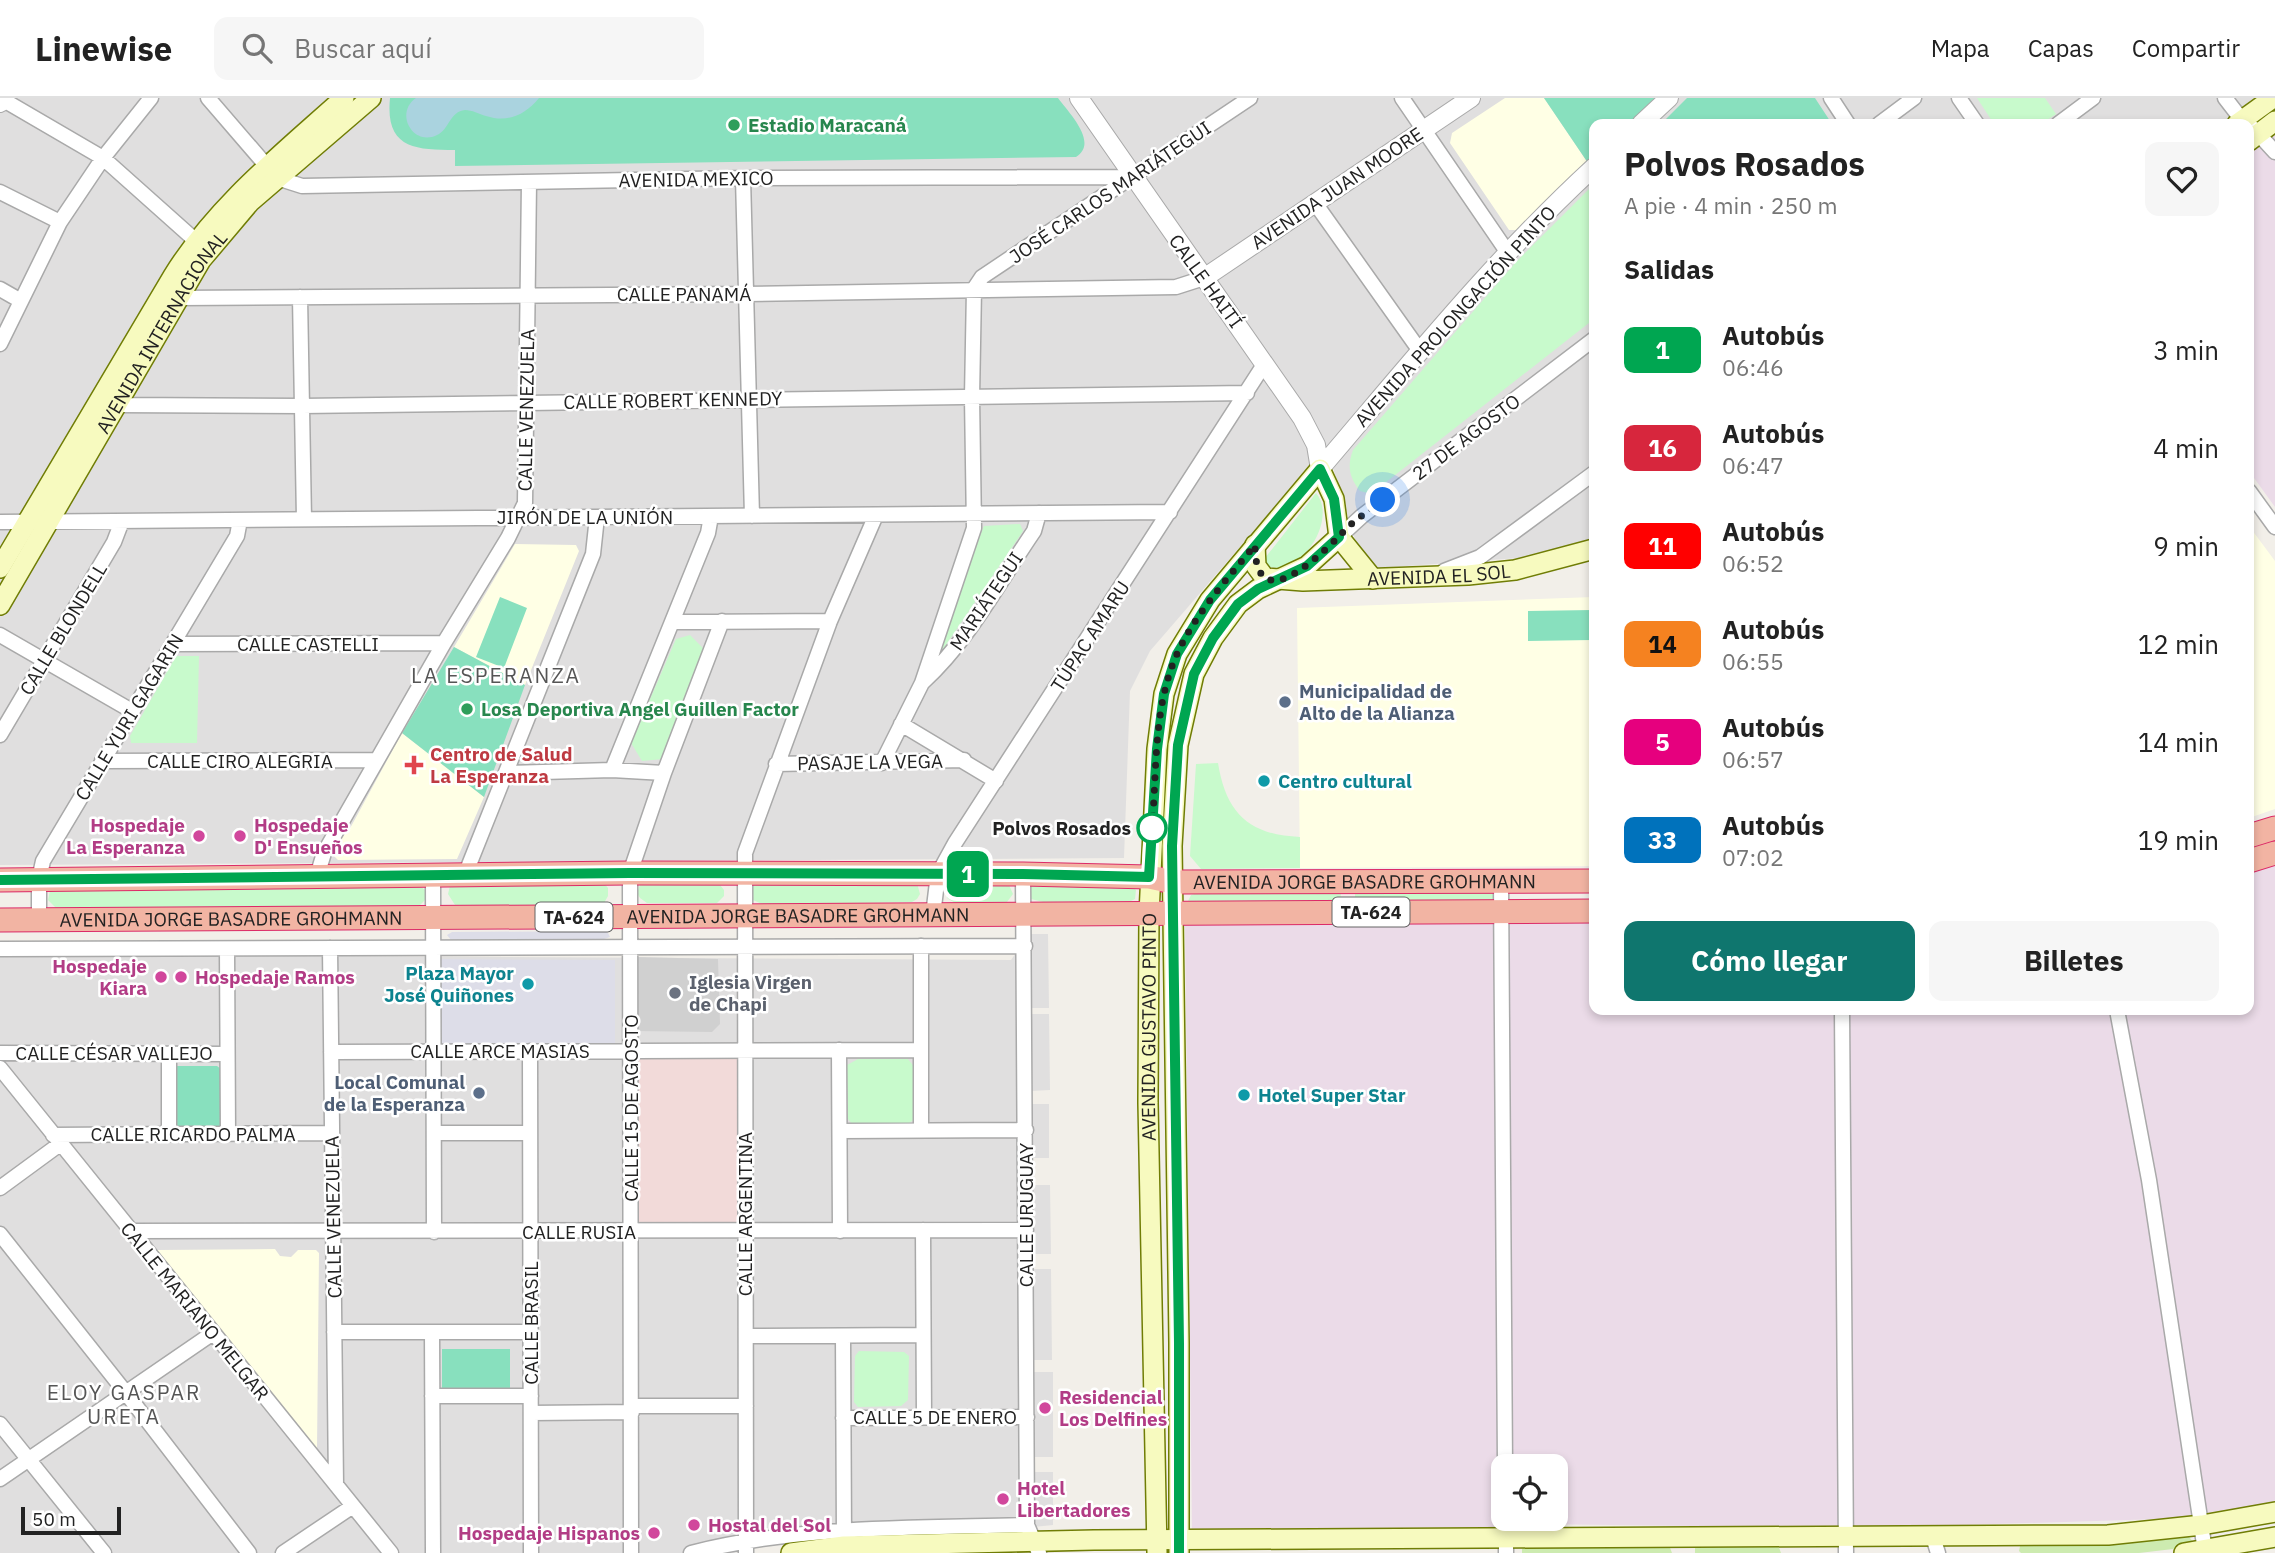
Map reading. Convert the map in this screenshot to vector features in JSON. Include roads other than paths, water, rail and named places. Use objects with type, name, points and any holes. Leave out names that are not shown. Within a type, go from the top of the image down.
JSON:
[{"type":"highway","points":[[2254,834],[2275,828]]},
{"type":"highway","points":[[2254,859],[2275,853]]},
{"type":"highway","name":"AVENIDA JORGE BASADRE GROHMANN","points":[[0,880],[630,873],[1023,874],[1149,877],[1173,882],[1589,881]]},
{"type":"highway","points":[[1350,882],[1350,912]]},
{"type":"highway","name":"AVENIDA JORGE BASADRE GROHMANN","points":[[0,920],[1589,911]]},
{"type":"main road","points":[[2254,123],[2273,98]]},
{"type":"main road","name":"AVENIDA INTERNACIONAL","points":[[0,605],[49,522],[109,402],[225,208],[356,101]]},
{"type":"main road","name":"AVENIDA INTERNACIONAL","points":[[0,568],[26,523],[109,402]]},
{"type":"main road","points":[[1320,469],[1334,499],[1339,537],[1373,579]]},
{"type":"main road","name":"AVENIDA GUSTAVO PINTO","points":[[1156,1546],[1148,1103],[1149,877],[1157,749],[1164,694],[1177,654],[1210,600],[1320,469]]},
{"type":"main road","name":"AVENIDA GUSTAVO PINTO","points":[[1179,1546],[1173,882],[1178,745],[1194,674],[1213,638],[1238,604],[1258,589],[1307,566],[1339,537]]},
{"type":"main road","points":[[1255,545],[1256,566],[1260,573],[1265,578],[1280,580]]},
{"type":"main road","name":"AVENIDA EL SOL","points":[[1280,580],[1373,579],[1506,572],[1589,551]]},
{"type":"main road","points":[[791,1553],[844,1543],[1034,1540],[1156,1546],[1425,1546],[1506,1537],[1685,1546],[2008,1545],[2202,1525],[2275,1512]]},
{"type":"main road","points":[[2184,1553],[2275,1537]]},
{"type":"street","points":[[0,344],[60,222],[103,158],[151,98]]},
{"type":"street","points":[[208,98],[272,172]]},
{"type":"street","name":"CALLE HAITÍ","points":[[1079,98],[1265,363],[1317,444],[1320,469]]},
{"type":"street","points":[[1402,98],[1508,253]]},
{"type":"street","name":"AVENIDA JUAN MOORE","points":[[1204,278],[1471,98]]},
{"type":"street","points":[[1647,119],[1670,98]]},
{"type":"street","points":[[1831,98],[1845,119]]},
{"type":"street","points":[[1886,119],[1914,98]]},
{"type":"street","points":[[1959,98],[1974,119]]},
{"type":"street","points":[[2065,119],[2093,98]]},
{"type":"street","points":[[2225,98],[2244,119]]},
{"type":"street","name":"JOSÉ CARLOS MARIÁTEGUI","points":[[974,289],[982,277],[1247,99]]},
{"type":"street","points":[[1,100],[103,158],[206,241]]},
{"type":"street","points":[[2254,130],[2275,152]]},
{"type":"street","name":"AVENIDA MEXICO","points":[[272,172],[302,186],[744,178],[1132,177]]},
{"type":"street","name":"AVENIDA PROLONGACIÓN PINTO","points":[[1320,469],[1508,253],[1589,172]]},
{"type":"street","points":[[744,178],[752,516]]},
{"type":"street","name":"CALLE VENEZUELA","points":[[317,876],[324,853],[525,503],[529,182]]},
{"type":"street","points":[[0,192],[60,222]]},
{"type":"street","points":[[1315,203],[1420,351]]},
{"type":"street","name":"CALLE PANAMÁ","points":[[171,296],[745,294],[1175,287],[1204,278]]},
{"type":"street","points":[[0,289],[21,300]]},
{"type":"street","points":[[882,763],[922,682],[974,527],[974,289]]},
{"type":"street","points":[[300,297],[304,519]]},
{"type":"street","name":"27 DE AGOSTO","points":[[1339,537],[1362,516],[1589,343]]},
{"type":"street","name":"TÚPAC AMARU","points":[[933,915],[939,874],[955,843],[1265,363]]},
{"type":"street","name":"CALLE ROBERT KENNEDY","points":[[109,402],[302,406],[1247,393]]},
{"type":"street","points":[[1428,577],[1480,557],[1589,476]]},
{"type":"street","points":[[2254,498],[2275,527]]},
{"type":"street","name":"JIRÓN DE LA UNIÓN","points":[[0,522],[1170,512]]},
{"type":"street","name":"MARIÁTEGUI","points":[[922,682],[943,664],[969,630],[1034,531],[1039,513]]},
{"type":"street","name":"CALLE ARGENTINA","points":[[746,1547],[745,853],[830,621],[876,515]]},
{"type":"street","points":[[612,770],[674,622],[708,533],[711,516]]},
{"type":"street","points":[[465,875],[593,555],[597,517]]},
{"type":"street","name":"CALLE YURI GAGARIN","points":[[39,920],[39,879],[43,861],[237,536],[240,520]]},
{"type":"street","name":"CALLE BLONDELL","points":[[0,735],[114,542],[122,521]]},
{"type":"street","name":"CALLE 15 DE AGOSTO","points":[[631,1553],[630,873],[664,773],[722,621]]},
{"type":"street","points":[[674,622],[830,621]]},
{"type":"street","points":[[0,635],[132,711]]},
{"type":"street","name":"CALLE CASTELLI","points":[[173,644],[444,643]]},
{"type":"street","points":[[901,724],[996,781]]},
{"type":"street","name":"CALLE CIRO ALEGRIA","points":[[102,761],[377,760]]},
{"type":"street","name":"PASAJE LA VEGA","points":[[776,764],[964,760]]},
{"type":"street","points":[[507,773],[612,770],[664,773]]},
{"type":"street","name":"CALLE URUGUAY","points":[[1023,874],[1027,1417],[1034,1540]]},
{"type":"street","points":[[433,875],[434,1232]]},
{"type":"street","points":[[1501,882],[1505,1454]]},
{"type":"street","points":[[921,946],[921,1130]]},
{"type":"street","points":[[0,950],[1025,946]]},
{"type":"street","name":"CALLE VENEZUELA","points":[[330,948],[336,1485]]},
{"type":"street","points":[[227,949],[228,1133]]},
{"type":"street","points":[[1842,1015],[1846,1545]]},
{"type":"street","points":[[2118,1015],[2149,1180],[2205,1550]]},
{"type":"street","points":[[839,1050],[840,1231]]},
{"type":"street","name":"CALLE ARCE MASIAS","points":[[331,1052],[921,1050]]},
{"type":"street","name":"CALLE BRASIL","points":[[530,1051],[531,1553]]},
{"type":"street","name":"CALLE CÉSAR VALLEJO","points":[[0,1053],[228,1054]]},
{"type":"street","points":[[169,1054],[169,1133]]},
{"type":"street","name":"CALLE MARIANO MELGAR","points":[[0,1068],[391,1553]]},
{"type":"street","points":[[840,1130],[1026,1130]]},
{"type":"street","name":"CALLE RICARDO PALMA","points":[[57,1140],[169,1133],[332,1133]]},
{"type":"street","points":[[434,1133],[530,1133]]},
{"type":"street","points":[[0,1188],[57,1140]]},
{"type":"street","points":[[923,1230],[924,1417]]},
{"type":"street","name":"CALLE RUSIA","points":[[131,1231],[334,1233],[1026,1230]]},
{"type":"street","points":[[0,1234],[127,1393],[249,1553]]},
{"type":"street","points":[[334,1332],[531,1332]]},
{"type":"street","points":[[432,1332],[433,1553]]},
{"type":"street","points":[[0,1479],[213,1333]]},
{"type":"street","points":[[746,1336],[923,1335]]},
{"type":"street","points":[[691,1553],[746,1547],[844,1543],[843,1336]]},
{"type":"street","points":[[432,1396],[531,1396]]},
{"type":"street","points":[[531,1413],[746,1406]]},
{"type":"street","name":"CALLE 5 DE ENERO","points":[[843,1418],[1027,1417]]},
{"type":"street","points":[[0,1424],[104,1553]]},
{"type":"street","points":[[283,1553],[353,1506]]},
{"type":"water","points":[[416,98],[539,98],[522,113],[509,118],[494,118],[460,111],[441,133],[428,137],[414,133],[409,127],[407,112]]},
{"type":"place","name":"Estadio Maracaná","points":[[734,125]]},
{"type":"place","name":"Municipalidad de Alto de la Alianza","points":[[1285,702]]},
{"type":"place","name":"Losa Deportiva Angel Guillen Factor","points":[[467,709]]},
{"type":"place","name":"Centro de Salud La Esperanza","points":[[414,765]]},
{"type":"place","name":"Centro cultural","points":[[1264,781]]},
{"type":"place","name":"Polvos Rosados","points":[[1152,828]]},
{"type":"place","name":"Hospedaje La Esperanza","points":[[199,836]]},
{"type":"place","name":"Hospedaje D' Ensueños","points":[[240,836]]},
{"type":"place","name":"Hospedaje Kiara","points":[[161,977]]},
{"type":"place","name":"Hospedaje Ramos","points":[[181,977]]},
{"type":"place","name":"Plaza Mayor José Quiñones","points":[[528,984]]},
{"type":"place","name":"Iglesia Virgen de Chapi","points":[[675,993]]},
{"type":"place","name":"Local Comunal de la Esperanza","points":[[479,1093]]},
{"type":"place","name":"Hotel Super Star","points":[[1244,1095]]},
{"type":"place","name":"Residencial Los Delfines","points":[[1045,1408]]},
{"type":"place","name":"Hotel Libertadores","points":[[1003,1499]]},
{"type":"place","name":"Hostal del Sol","points":[[694,1525]]},
{"type":"place","name":"Hospedaje Hispanos","points":[[654,1533]]},
{"type":"district","name":"LA ESPERANZA","points":[[496,675]]},
{"type":"district","name":"ELOY GASPAR URETA","points":[[124,1404]]}]
